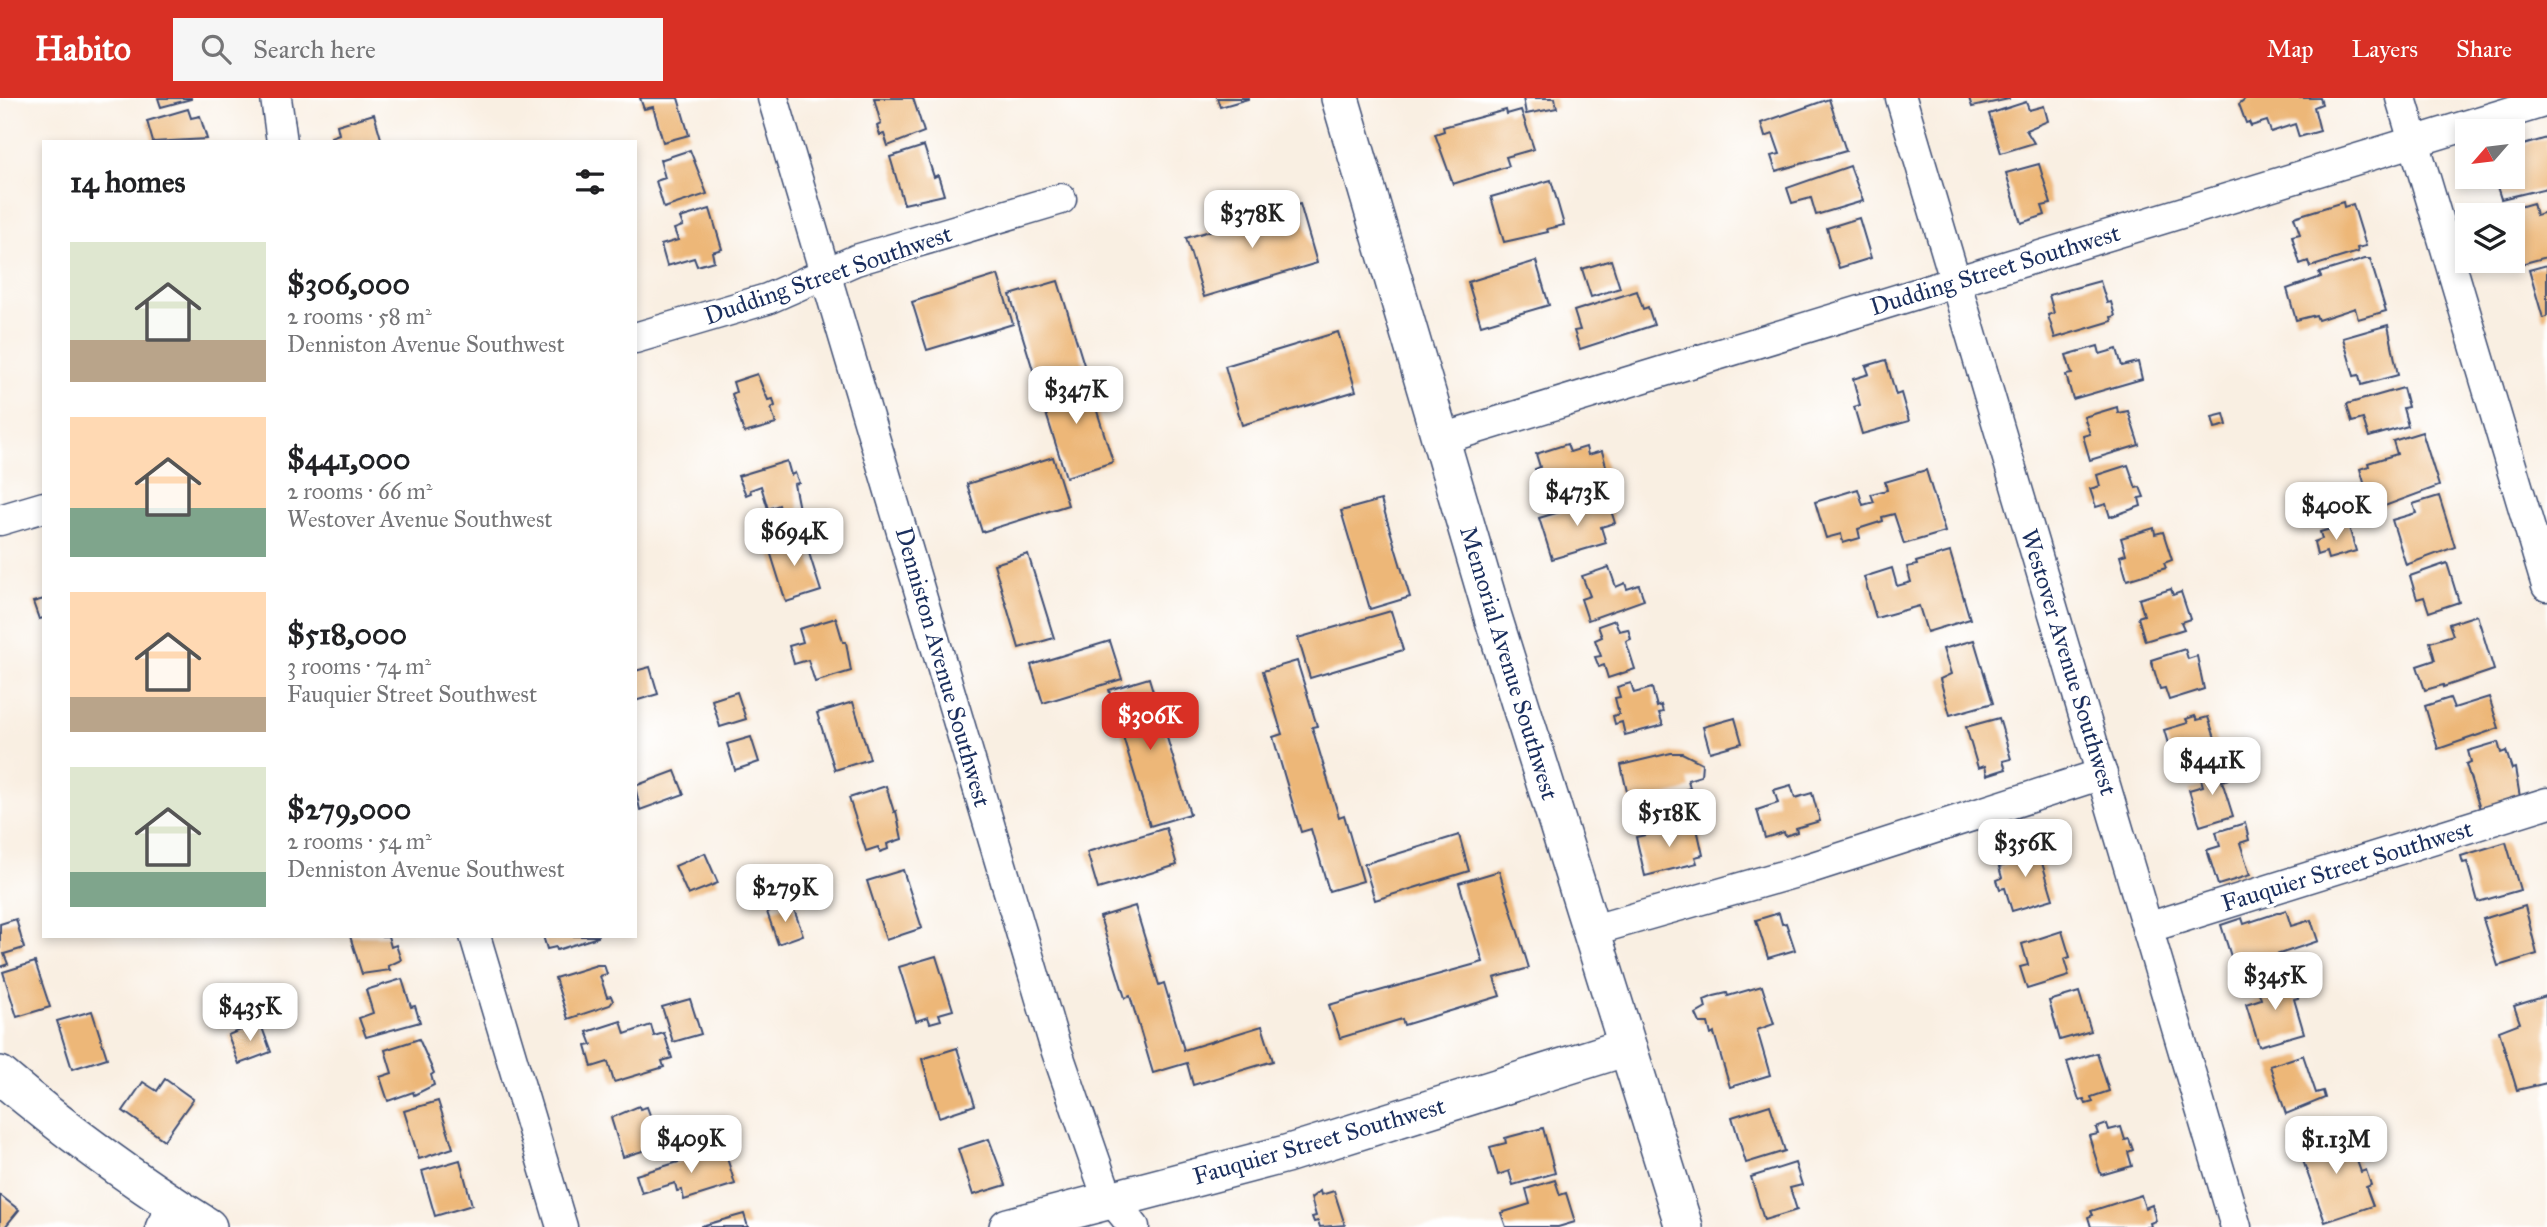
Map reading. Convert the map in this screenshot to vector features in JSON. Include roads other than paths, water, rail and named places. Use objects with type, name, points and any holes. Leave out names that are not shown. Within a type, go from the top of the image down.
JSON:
[{"type":"street","points":[[276,98],[282,140]]},
{"type":"street","name":"Denniston Avenue Southwest","points":[[773,98],[1051,1034],[1095,1167],[1123,1213]]},
{"type":"street","name":"Memorial Avenue Southwest","points":[[1340,98],[1443,439],[1493,617],[1684,1227]]},
{"type":"street","name":"Westover Avenue Southwest","points":[[1900,98],[2236,1227]]},
{"type":"street","points":[[2401,98],[2547,586]]},
{"type":"street","name":"Dudding Street Southwest","points":[[1443,439],[2547,100]]},
{"type":"street","name":"Dudding Street Southwest","points":[[637,337],[767,299],[856,260],[1061,199]]},
{"type":"street","points":[[0,520],[42,508]]},
{"type":"street","points":[[1590,931],[1807,869],[2102,774]]},
{"type":"street","name":"Fauquier Street Southwest","points":[[2147,928],[2547,803]]},
{"type":"street","points":[[476,938],[562,1227]]},
{"type":"street","name":"Fauquier Street Southwest","points":[[1008,1227],[1123,1213],[1286,1154],[1627,1047]]},
{"type":"street","points":[[0,1075],[167,1216],[208,1227]]}]
